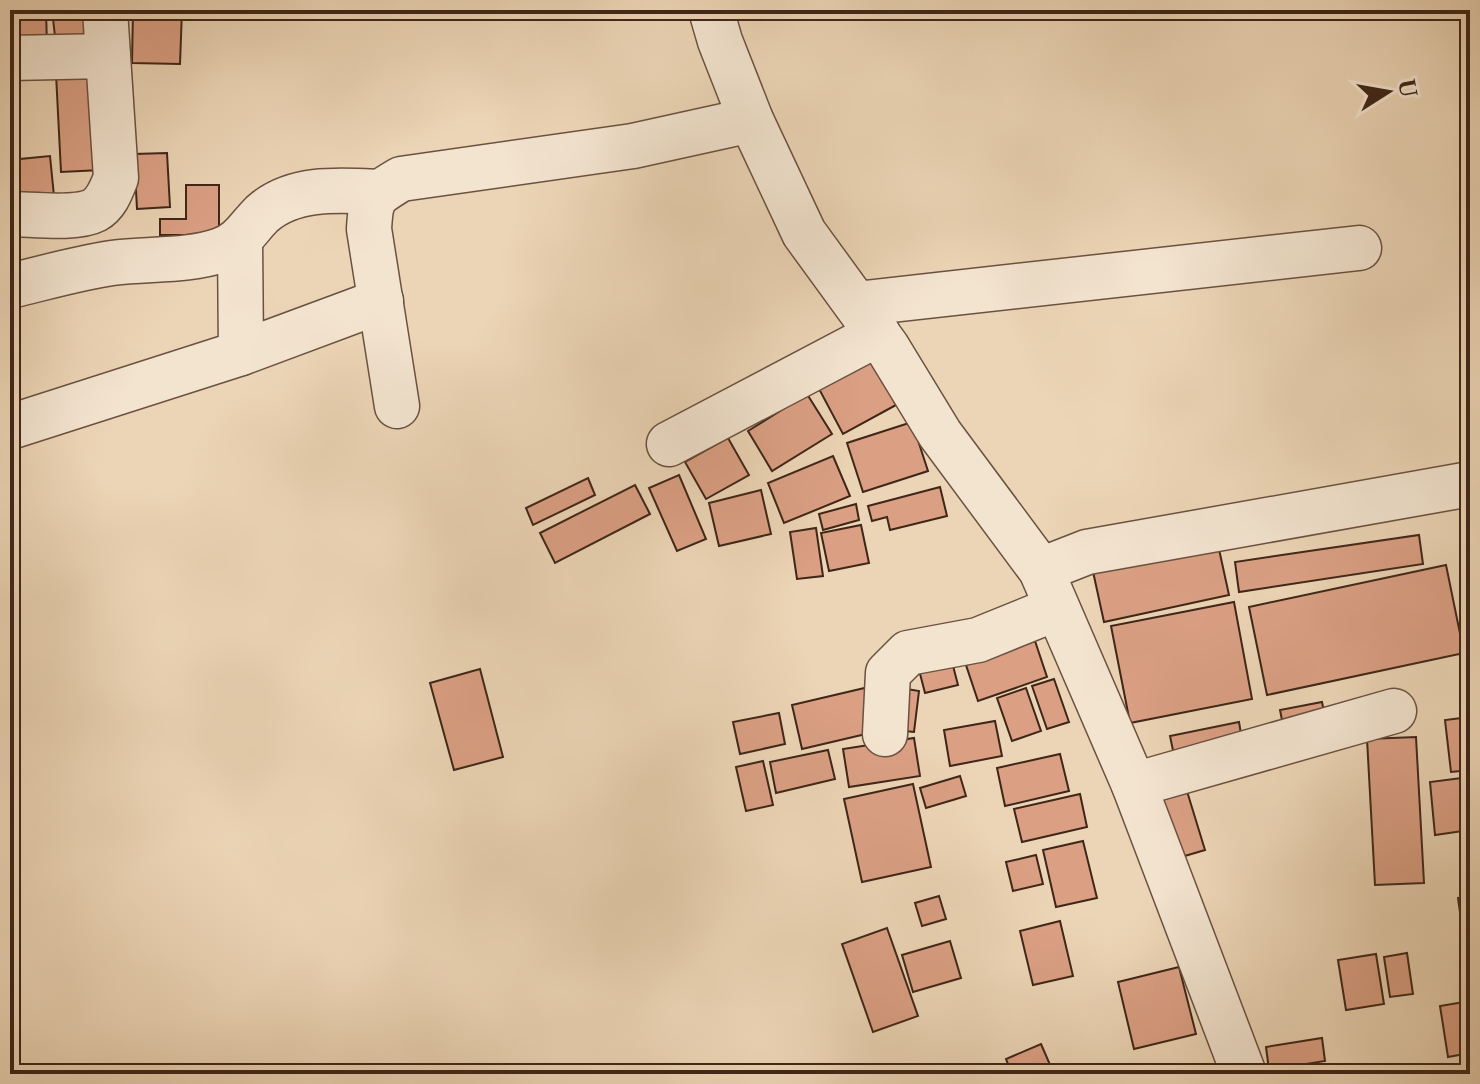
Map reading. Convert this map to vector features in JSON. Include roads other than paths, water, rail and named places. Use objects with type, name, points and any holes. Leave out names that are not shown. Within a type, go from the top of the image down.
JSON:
[{"type":"street","points":[[10,214],[70,215],[94,210],[108,198],[116,178],[105,10]]},
{"type":"street","points":[[711,10],[751,120],[804,233],[867,319],[940,434],[1049,589],[1134,785],[1244,1074]]},
{"type":"street","points":[[10,58],[108,56]]},
{"type":"street","points":[[397,406],[369,229],[370,204],[379,192],[401,179],[633,146],[751,120]]},
{"type":"street","points":[[10,286],[111,263],[198,256],[240,240],[266,211],[287,198],[336,189],[379,192]]},
{"type":"street","points":[[240,240],[241,353]]},
{"type":"street","points":[[669,444],[867,319],[1359,248]]},
{"type":"street","points":[[10,427],[241,353],[381,301]]},
{"type":"street","points":[[885,734],[888,673],[908,653],[978,640],[1049,589],[1087,552],[1470,484]]},
{"type":"street","points":[[1134,785],[1394,711]]}]
